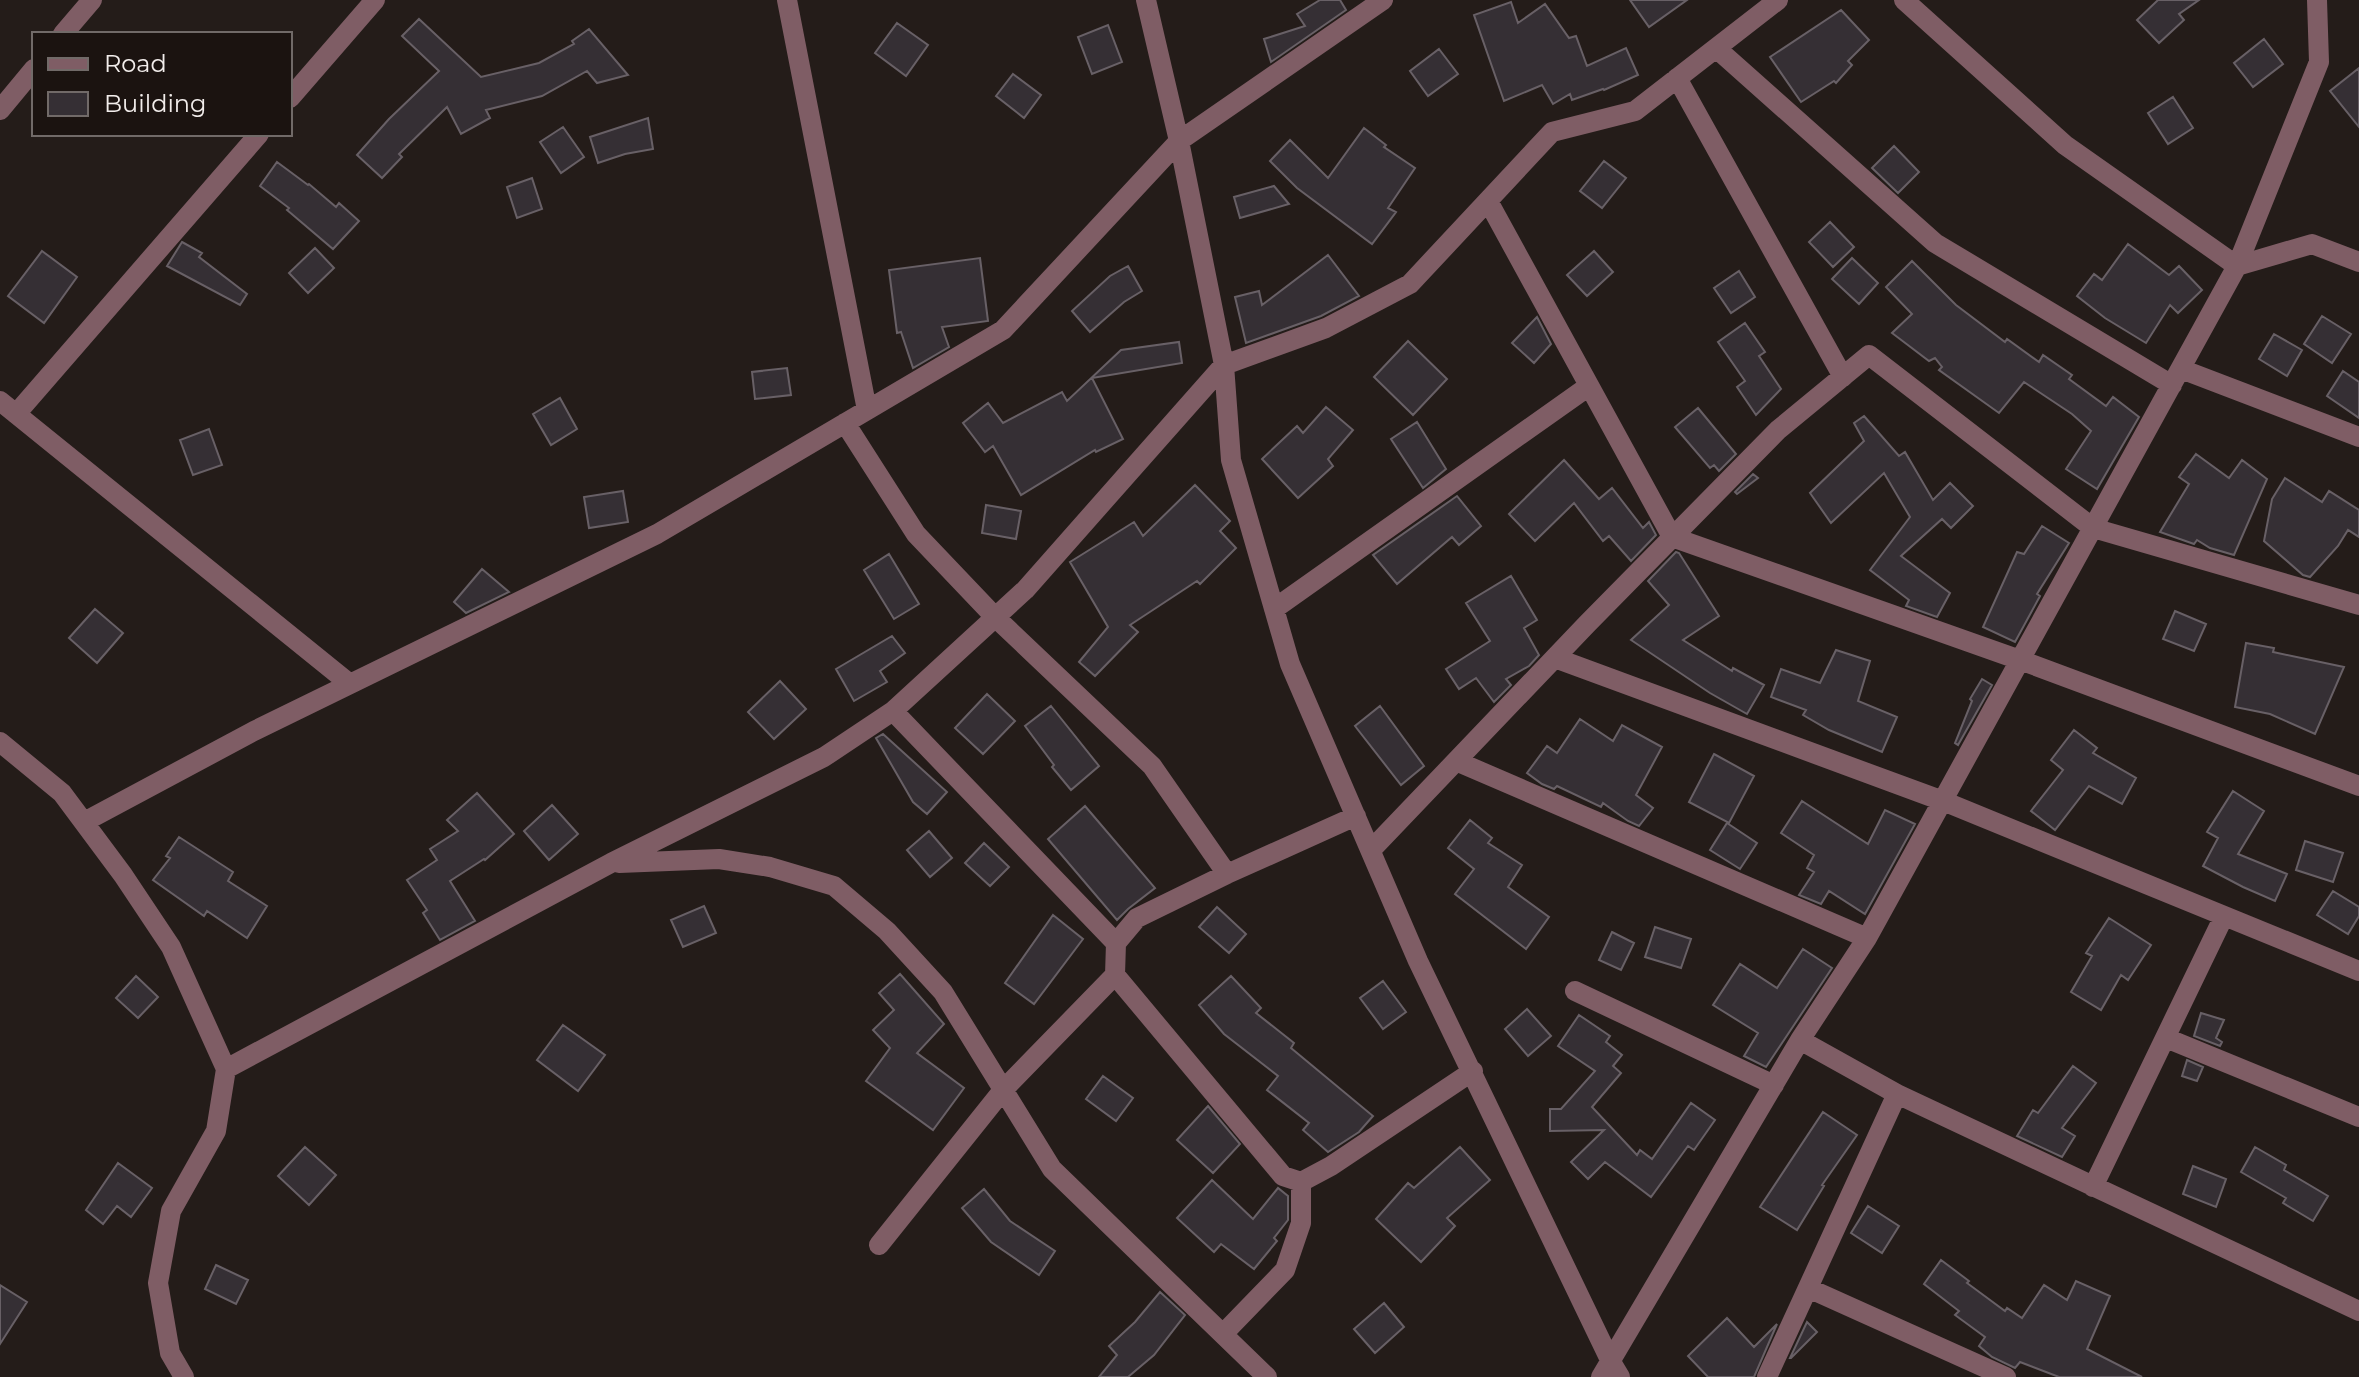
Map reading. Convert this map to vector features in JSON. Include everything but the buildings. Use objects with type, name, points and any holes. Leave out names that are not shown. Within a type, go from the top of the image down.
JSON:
[{"type":"street","points":[[65,32],[92,0]]},
{"type":"street","points":[[292,96],[375,0]]},
{"type":"street","points":[[787,0],[867,410]]},
{"type":"street","points":[[1146,0],[1179,141],[1224,365],[1231,460],[1290,664],[1418,961],[1473,1071],[1611,1372]]},
{"type":"street","points":[[84,822],[254,731],[657,534],[1003,330],[1179,141],[1383,0]]},
{"type":"street","points":[[226,1069],[611,863],[824,757],[893,711],[1025,590],[1224,365],[1326,328],[1410,284],[1552,132],[1635,111],[1778,0]]},
{"type":"street","points":[[1904,0],[2065,145],[2237,266]]},
{"type":"street","points":[[1611,1372],[1800,1040],[1867,938],[2237,266],[2319,62],[2317,0]]},
{"type":"street","points":[[1716,48],[1935,243],[2176,377],[2359,437]]},
{"type":"street","points":[[0,110],[32,71]]},
{"type":"street","points":[[1677,78],[1843,377]]},
{"type":"street","points":[[257,136],[8,407],[350,684]]},
{"type":"street","points":[[1488,201],[1672,537],[2020,660],[2359,786]]},
{"type":"street","points":[[2237,266],[2312,244],[2359,262]]},
{"type":"street","points":[[1371,850],[1778,430],[1869,355],[2093,528],[2359,605]]},
{"type":"street","points":[[1274,609],[1589,386]]},
{"type":"street","points":[[845,423],[916,534],[995,617],[1152,766],[1227,874]]},
{"type":"street","points":[[1555,658],[1943,801],[2359,971]]},
{"type":"street","points":[[893,711],[1116,943]]},
{"type":"street","points":[[0,742],[62,793],[123,875],[171,947],[226,1069],[216,1131],[171,1211],[158,1283],[170,1353],[184,1377]]},
{"type":"street","points":[[1456,761],[1867,938]]},
{"type":"street","points":[[1356,816],[1137,918],[1116,943],[1115,975],[1283,1176],[1301,1182],[1331,1166],[1473,1071]]},
{"type":"street","points":[[611,863],[719,859],[770,867],[834,886],[887,931],[943,992],[1052,1169],[1267,1377]]},
{"type":"street","points":[[2093,1187],[2224,916]]},
{"type":"street","points":[[879,1245],[1003,1090],[1115,975]]},
{"type":"street","points":[[1575,991],[1774,1085]]},
{"type":"street","points":[[2166,1038],[2359,1117]]},
{"type":"street","points":[[1800,1040],[1897,1094],[2359,1311]]},
{"type":"street","points":[[1767,1377],[1897,1094]]},
{"type":"street","points":[[1223,1334],[1285,1270],[1301,1223],[1301,1182]]},
{"type":"street","points":[[1808,1288],[2006,1377]]}]
